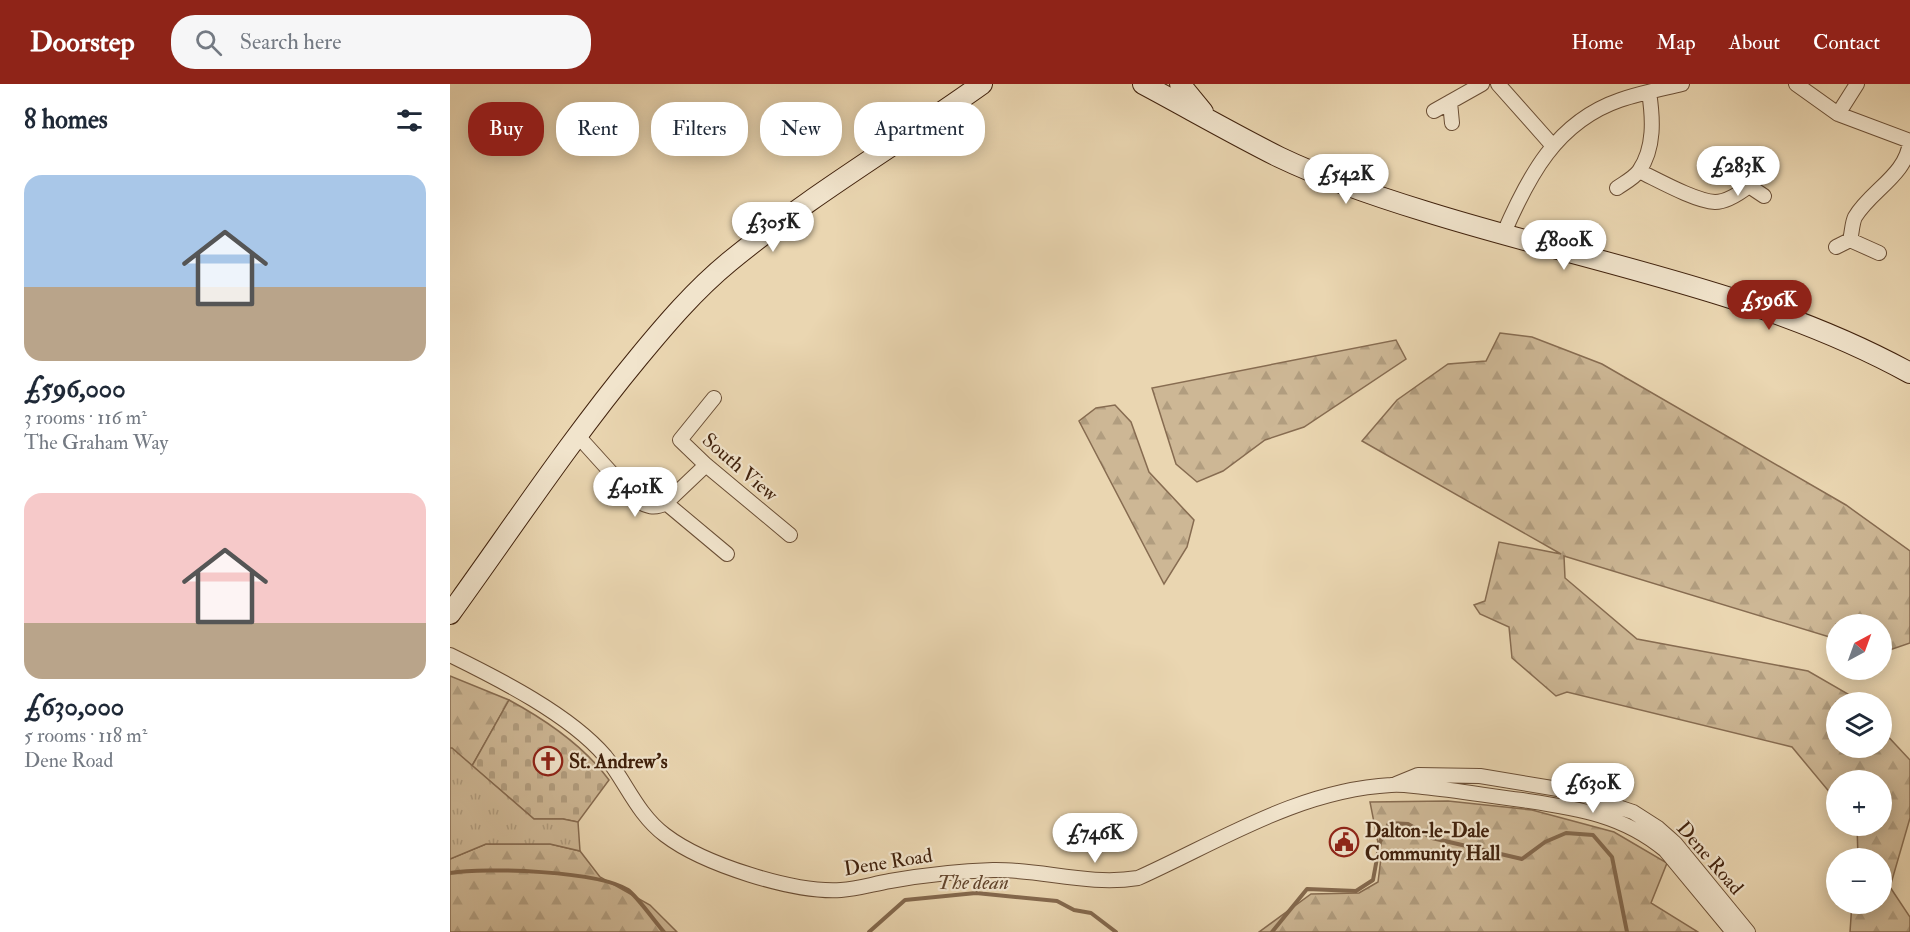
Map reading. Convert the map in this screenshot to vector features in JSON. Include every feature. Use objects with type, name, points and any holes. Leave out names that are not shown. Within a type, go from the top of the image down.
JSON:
[{"type":"main road","points":[[450,614],[604,400],[668,322],[729,262],[819,195],[982,84]]},
{"type":"main road","points":[[1143,84],[1272,153],[1340,183],[1503,234],[1708,291],[1829,335],[1910,373]]},
{"type":"main road","points":[[1180,84],[1211,120]]},
{"type":"street","points":[[1434,111],[1482,84]]},
{"type":"street","points":[[1498,84],[1553,146]]},
{"type":"street","points":[[1503,234],[1532,174],[1553,146],[1568,131],[1604,107],[1620,100],[1682,84]]},
{"type":"street","points":[[1796,84],[1838,114],[1910,141],[1909,150],[1899,168],[1854,218],[1850,240],[1836,248]]},
{"type":"street","points":[[1838,114],[1857,84]]},
{"type":"street","points":[[1617,188],[1639,171],[1652,135],[1653,118],[1649,92]]},
{"type":"street","points":[[1450,102],[1452,123]]},
{"type":"street","points":[[1639,171],[1698,198],[1716,202],[1741,193],[1749,186]]},
{"type":"street","points":[[1744,172],[1749,186],[1764,196]]},
{"type":"street","points":[[1850,240],[1879,254]]},
{"type":"street","name":"South View","points":[[714,398],[680,440],[706,465],[790,535]]},
{"type":"street","points":[[578,436],[635,499],[651,507],[659,507],[666,503],[706,465]]},
{"type":"street","points":[[666,503],[727,554]]},
{"type":"street","name":"Dene Road","points":[[450,655],[529,697],[578,732],[605,756],[650,822],[667,836],[731,867],[773,882],[805,888],[838,890],[932,874],[996,870],[1117,881],[1138,878],[1282,810],[1317,797],[1350,789],[1394,785],[1573,808],[1628,825],[1665,850],[1733,932]]},
{"type":"street","name":"Dene Road","points":[[1394,785],[1418,775],[1480,776],[1570,791],[1633,812],[1658,828],[1675,843],[1748,932]]},
{"type":"green space","points":[[1500,333],[1532,337],[1602,364],[1846,505],[1910,551],[1910,643],[1892,649],[1892,614],[1826,614],[1826,636],[1564,556],[1565,578],[1637,639],[1808,671],[1845,692],[1826,692],[1826,758],[1892,758],[1892,741],[1910,760],[1910,818],[1892,880],[1892,848],[1858,848],[1857,836],[1892,836],[1892,770],[1826,770],[1826,788],[1792,747],[1567,692],[1556,696],[1512,658],[1509,627],[1480,614],[1474,605],[1485,601],[1499,542],[1561,554],[1362,441],[1397,400],[1448,364],[1486,361]]},
{"type":"green space","points":[[1396,340],[1406,359],[1304,427],[1265,440],[1223,471],[1197,482],[1176,464],[1152,388]]},
{"type":"green space","points":[[1115,405],[1131,422],[1149,472],[1194,520],[1187,547],[1164,584],[1079,421],[1096,408]]},
{"type":"green space","points":[[450,676],[509,700],[472,766],[450,748]]},
{"type":"green space","points":[[509,700],[564,735],[588,756],[609,780],[578,822],[563,819],[534,819],[472,766]]},
{"type":"green space","points":[[450,748],[534,819],[563,819],[578,822],[580,851],[550,844],[486,844],[450,859]]},
{"type":"green space","points":[[1448,801],[1532,810],[1614,832],[1667,863],[1651,903],[1698,932],[1259,932],[1311,894],[1359,893],[1378,882],[1381,858],[1370,802]]},
{"type":"green space","points":[[486,844],[550,844],[580,851],[600,877],[650,905],[677,932],[450,932],[450,859]]},
{"type":"green space","points":[[1892,890],[1910,917],[1910,932],[1850,932],[1851,914],[1892,914]]},
{"type":"waterway","name":"The dean","points":[[1272,932],[1307,889],[1356,891],[1373,880],[1380,842],[1389,823],[1408,824],[1432,838],[1522,859],[1545,842],[1566,833],[1593,835],[1612,857],[1627,932]]},
{"type":"waterway","name":"The dean","points":[[450,873],[489,870],[542,872],[593,878],[614,884],[632,893],[664,932]]},
{"type":"waterway","name":"The dean","points":[[869,932],[905,900],[976,893],[1057,901],[1074,910],[1091,913],[1116,932]]},
{"type":"place","name":"St. Andrew's","points":[[548,761]]},
{"type":"place","name":"Dalton-le-Dale Community Hall","points":[[1344,842]]}]
